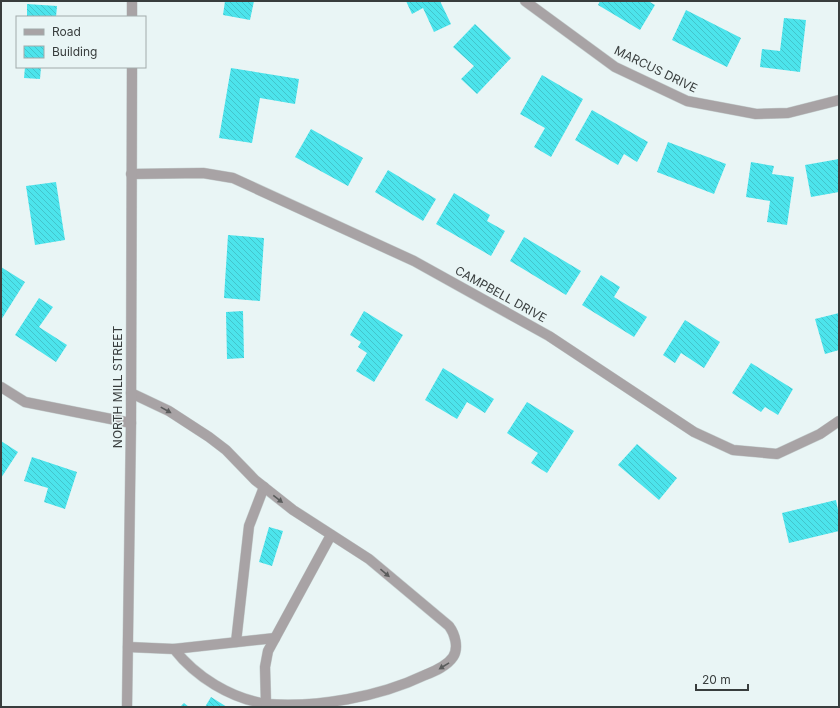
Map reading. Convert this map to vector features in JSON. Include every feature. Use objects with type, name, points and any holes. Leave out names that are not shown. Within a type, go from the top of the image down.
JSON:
[{"type":"street","points":[[132,1],[132,16]]},
{"type":"street","name":"MARCUS DRIVE","points":[[525,1],[615,67],[687,101],[756,114],[788,113],[839,100]]},
{"type":"street","name":"NORTH MILL STREET","points":[[127,707],[131,423],[132,68]]},
{"type":"street","name":"CAMPBELL DRIVE","points":[[131,174],[203,173],[233,178],[414,261],[550,336],[694,432],[733,450],[777,454],[820,434],[839,421]]},
{"type":"street","points":[[1,387],[25,402],[131,423]]},
{"type":"street","points":[[131,393],[169,411],[209,437],[226,450],[264,487],[292,510],[369,559],[449,626],[455,634],[454,656],[449,662],[439,669],[383,692],[337,702],[285,706],[266,704],[226,692],[182,660],[174,649]]},
{"type":"street","points":[[236,642],[249,526],[264,487]]},
{"type":"street","points":[[266,704],[265,667],[268,651],[331,535]]},
{"type":"street","points":[[128,647],[174,649],[275,638]]},
{"type":"building","points":[[225,1],[254,1],[250,20],[223,15]]},
{"type":"building","points":[[406,1],[440,1],[451,24],[434,32],[423,8],[412,14]]},
{"type":"building","points":[[600,1],[648,1],[655,5],[640,30],[598,5]]},
{"type":"building","points":[[27,4],[57,6],[56,16],[27,16]]},
{"type":"building","points":[[686,10],[741,38],[727,67],[672,40]]},
{"type":"building","points":[[784,18],[806,20],[800,72],[760,67],[762,49],[780,51]]},
{"type":"building","points":[[475,24],[511,58],[477,94],[461,79],[474,66],[453,47]]},
{"type":"building","points":[[25,68],[41,68],[40,79],[24,78]]},
{"type":"building","points":[[231,68],[299,79],[295,104],[260,98],[252,143],[219,138]]},
{"type":"building","points":[[542,75],[583,99],[551,157],[534,147],[545,128],[520,114]]},
{"type":"building","points":[[592,110],[648,142],[637,162],[624,154],[618,165],[575,140]]},
{"type":"building","points":[[311,129],[363,158],[348,186],[295,157]]},
{"type":"building","points":[[668,142],[726,164],[714,194],[657,172]]},
{"type":"building","points":[[839,159],[839,192],[811,197],[805,165]]},
{"type":"building","points":[[751,162],[774,166],[772,174],[794,177],[787,225],[767,222],[770,201],[746,197]]},
{"type":"building","points":[[388,170],[436,199],[423,221],[375,192]]},
{"type":"building","points":[[56,182],[65,240],[35,245],[26,186]]},
{"type":"building","points":[[454,193],[490,215],[487,221],[505,231],[491,256],[436,224]]},
{"type":"building","points":[[228,235],[264,238],[260,301],[224,298]]},
{"type":"building","points":[[524,237],[581,271],[566,295],[510,261]]},
{"type":"building","points":[[1,267],[25,282],[1,320]]},
{"type":"building","points":[[601,275],[620,287],[614,297],[647,317],[634,337],[582,305]]},
{"type":"building","points":[[39,298],[53,307],[39,327],[67,345],[56,362],[15,335]]},
{"type":"building","points":[[243,311],[244,358],[227,359],[226,312]]},
{"type":"building","points":[[364,311],[403,335],[374,382],[356,371],[367,353],[358,347],[361,342],[350,335]]},
{"type":"building","points":[[839,313],[839,350],[825,354],[815,319]]},
{"type":"building","points":[[685,320],[720,342],[704,368],[681,353],[675,363],[663,355]]},
{"type":"building","points":[[751,363],[793,389],[778,415],[765,407],[761,412],[732,393]]},
{"type":"building","points":[[443,368],[494,399],[485,413],[467,402],[457,419],[425,400]]},
{"type":"building","points":[[527,402],[574,431],[547,473],[531,463],[538,453],[507,433]]},
{"type":"building","points":[[1,441],[18,452],[1,478]]},
{"type":"building","points":[[637,444],[677,478],[659,500],[618,465]]},
{"type":"building","points":[[32,457],[77,472],[65,509],[44,502],[48,488],[24,481]]},
{"type":"building","points":[[836,500],[839,515],[839,531],[789,543],[782,513]]},
{"type":"building","points":[[269,527],[283,531],[272,566],[259,562]]},
{"type":"building","points":[[211,697],[227,707],[205,707]]},
{"type":"building","points":[[184,703],[189,707],[180,707]]}]
